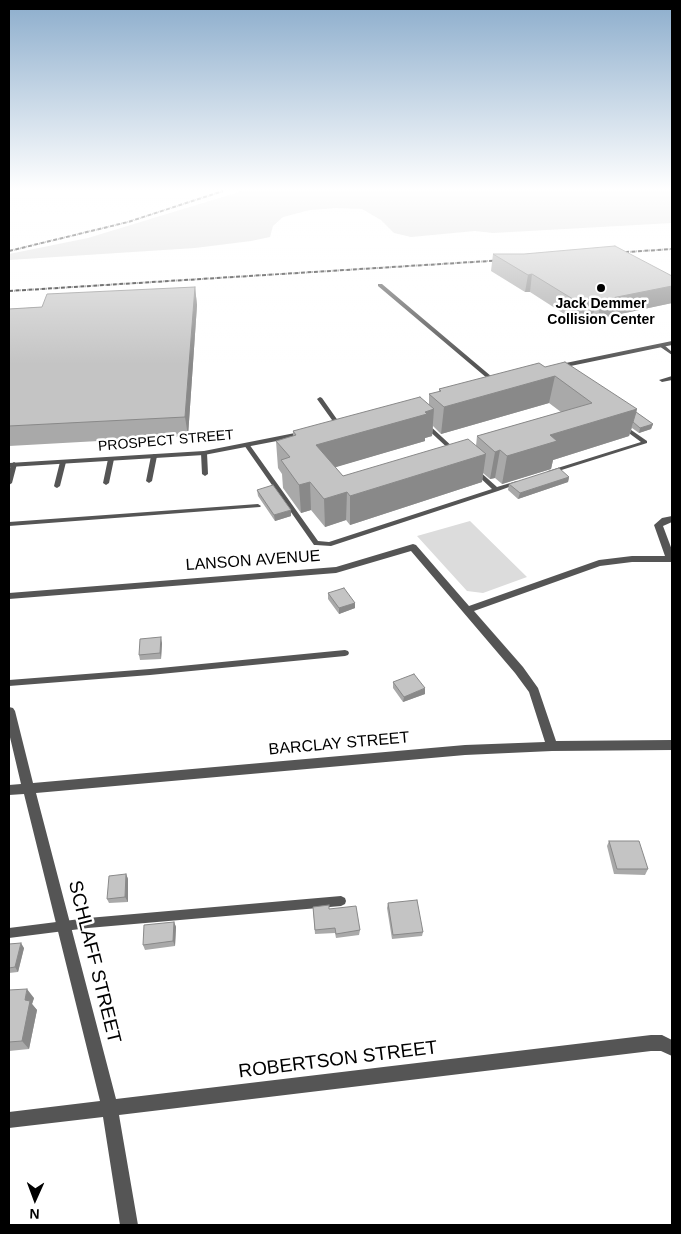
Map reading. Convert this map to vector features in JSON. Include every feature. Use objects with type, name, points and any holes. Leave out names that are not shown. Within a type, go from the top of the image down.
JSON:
[{"type":"street","points":[[546,371],[575,362],[672,343]]},
{"type":"street","points":[[488,386],[506,382]]},
{"type":"street","points":[[330,428],[350,423]]},
{"type":"street","name":"PROSPECT STREET","points":[[11,464],[204,452],[311,432]]},
{"type":"street","points":[[468,610],[599,563],[632,559],[672,559],[658,525],[665,520],[672,519]]},
{"type":"street","name":"LANSON AVENUE","points":[[9,596],[336,570],[413,547],[468,610],[534,691],[552,746]]},
{"type":"street","name":"SCHLAFF STREET","points":[[9,711],[110,1108],[129,1225]]},
{"type":"street","name":"BARCLAY STREET","points":[[9,790],[465,750],[552,746],[672,745]]},
{"type":"street","name":"ROBERTSON STREET","points":[[9,1120],[651,1043],[662,1044],[672,1048]]},
{"type":"lane","points":[[380,285],[497,384]]},
{"type":"lane","points":[[661,345],[672,354]]},
{"type":"lane","points":[[662,380],[672,378]]},
{"type":"lane","points":[[320,399],[339,426]]},
{"type":"lane","points":[[538,476],[645,442],[615,420]]},
{"type":"lane","points":[[422,422],[458,454]]},
{"type":"lane","points":[[247,445],[316,543],[328,544],[520,482]]},
{"type":"lane","points":[[204,452],[205,474]]},
{"type":"lane","points":[[149,481],[154,456]]},
{"type":"lane","points":[[106,483],[111,459]]},
{"type":"lane","points":[[57,486],[63,462]]},
{"type":"lane","points":[[9,483],[11,464]]},
{"type":"lane","points":[[470,466],[496,490]]},
{"type":"lane","points":[[9,524],[258,506]]},
{"type":"lane","points":[[9,683],[345,654]]},
{"type":"lane","points":[[9,933],[340,900]]},
{"type":"shaded area","points":[[36,249],[186,249],[9,260],[9,254]]},
{"type":"shaded area","points":[[470,521],[527,577],[483,593],[467,591],[417,536]]},
{"type":"building","points":[[586,249],[620,249],[672,276],[672,286],[602,300],[597,297],[576,301],[532,274],[528,275],[493,254],[524,254]]},
{"type":"building","points":[[195,287],[185,417],[9,426],[9,309],[42,307],[47,294]]},
{"type":"building","points":[[565,362],[637,409],[550,435],[557,441],[507,456],[500,450],[495,452],[477,436],[592,403],[555,376],[444,407],[429,394],[441,391],[439,389],[539,363],[545,367]]},
{"type":"building","points":[[420,397],[434,409],[425,412],[427,414],[316,445],[343,476],[468,439],[486,454],[350,496],[347,492],[324,499],[310,482],[299,485],[281,460],[290,457],[276,441],[296,435],[293,431]]},
{"type":"building","points":[[636,412],[653,424],[640,428],[633,422]]},
{"type":"building","points":[[559,468],[569,477],[520,493],[509,484]]},
{"type":"building","points":[[273,485],[291,510],[274,515],[257,490]]},
{"type":"building","points":[[344,588],[355,603],[339,608],[328,593]]},
{"type":"building","points":[[161,637],[160,653],[139,655],[140,639]]},
{"type":"building","points":[[414,674],[425,688],[404,697],[393,682]]},
{"type":"building","points":[[609,841],[639,841],[648,869],[617,869]]},
{"type":"building","points":[[126,874],[125,897],[107,899],[109,876]]},
{"type":"building","points":[[417,900],[423,932],[393,935],[388,903]]},
{"type":"building","points":[[329,905],[329,909],[356,906],[360,930],[336,934],[335,928],[315,930],[313,907]]},
{"type":"building","points":[[174,922],[173,941],[143,945],[144,925]]},
{"type":"building","points":[[21,943],[15,967],[9,968],[9,944]]},
{"type":"building","points":[[27,989],[25,1000],[30,1001],[22,1041],[9,1042],[9,990]]},
{"type":"railway","points":[[9,251],[19,249]]},
{"type":"railway","points":[[612,253],[672,249]]},
{"type":"railway","points":[[9,291],[505,260]]},
{"type":"place","name":"Jack Demmer Collision Center","points":[[601,288]]}]
